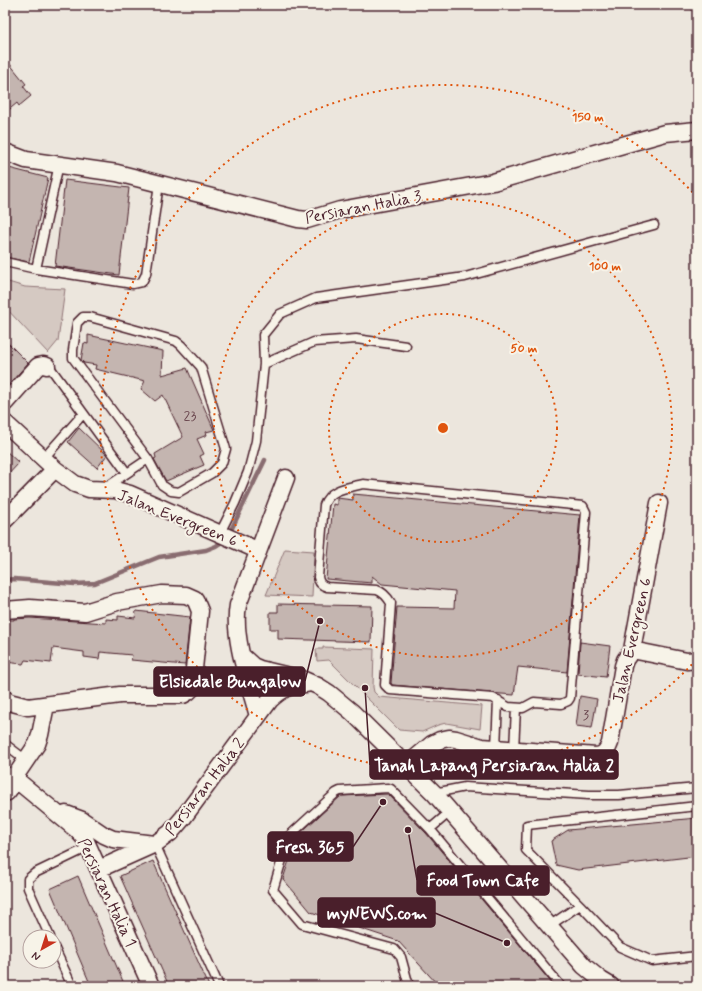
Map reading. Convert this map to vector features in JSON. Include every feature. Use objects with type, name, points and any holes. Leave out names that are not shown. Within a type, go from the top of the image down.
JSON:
[{"type":"street","name":"Persiaran Halia 3","points":[[5,152],[26,160],[117,173],[298,219],[308,220],[340,210],[492,182],[665,133],[697,130]]},
{"type":"street","points":[[5,403],[38,366],[47,366]]},
{"type":"street","name":"Jalan Evergreen 6","points":[[5,423],[49,463],[82,488],[115,490],[130,494],[257,550]]},
{"type":"street","points":[[5,519],[49,463]]},
{"type":"street","points":[[258,716],[238,640],[236,614],[257,550],[286,478]]},
{"type":"street","name":"Jalan Evergreen 6","points":[[514,750],[596,756],[605,752],[610,743],[623,666],[632,650],[659,503]]},
{"type":"street","points":[[5,610],[30,608],[85,612],[117,602],[162,594],[186,595],[195,599],[200,611],[192,688],[183,695],[120,696],[28,707],[9,702],[5,699]]},
{"type":"street","points":[[632,650],[687,661],[697,660]]},
{"type":"street","points":[[242,656],[253,666],[260,669],[302,679],[318,686],[329,692],[346,706],[407,765],[451,811],[584,966],[601,980],[612,986]]},
{"type":"street","name":"Persiaran Halia 2","points":[[99,869],[155,844],[177,826],[270,700],[286,687],[295,684],[318,686]]},
{"type":"street","points":[[9,784],[37,744],[46,706]]},
{"type":"street","points":[[407,765],[432,744],[449,738],[482,747],[514,750]]},
{"type":"street","name":"Persiaran Halia 1","points":[[9,784],[51,809],[77,830],[85,839],[151,986]]},
{"type":"street","points":[[51,809],[82,820],[104,835],[113,839],[155,844]]},
{"type":"lane","points":[[36,269],[59,164]]},
{"type":"lane","points":[[5,262],[36,269],[133,284],[142,282],[146,274],[158,184]]},
{"type":"lane","points":[[220,533],[248,472],[256,441],[264,364],[263,335],[280,314],[316,298],[465,277],[654,225]]},
{"type":"lane","points":[[83,317],[90,317],[176,341],[201,367],[226,449],[222,463],[212,473],[179,492],[172,491],[162,485],[148,459],[73,358],[77,323],[83,317]]},
{"type":"lane","points":[[264,364],[314,342],[356,339],[406,346]]},
{"type":"lane","points":[[47,366],[52,370],[127,473]]},
{"type":"lane","points":[[49,463],[83,414]]},
{"type":"lane","points":[[103,490],[148,459]]},
{"type":"lane","points":[[367,484],[583,506],[586,512],[570,698],[568,701],[561,704],[537,702],[523,708],[516,708],[508,707],[493,698],[387,689],[385,685],[390,600],[381,591],[327,587],[322,585],[319,581],[318,577],[324,504],[330,494],[336,491],[367,484]]},
{"type":"lane","points":[[496,748],[498,700]]},
{"type":"lane","points":[[514,750],[516,708]]},
{"type":"lane","points":[[5,744],[26,760]]},
{"type":"lane","points":[[434,793],[465,787],[589,795],[619,795],[697,788]]},
{"type":"lane","points":[[409,986],[401,957],[394,949],[302,924],[274,891],[289,836],[322,809],[340,791],[391,789],[430,829],[561,986]]},
{"type":"lane","points":[[697,806],[527,825],[526,850],[620,947],[652,961],[697,956]]},
{"type":"lane","points":[[430,829],[451,811]]},
{"type":"lane","points":[[155,844],[219,986]]},
{"type":"lane","points":[[46,929],[28,888],[28,879],[35,873],[89,847]]},
{"type":"lane","points":[[549,926],[580,904]]},
{"type":"lane","points":[[62,964],[72,986]]},
{"type":"shaded area","points":[[5,281],[25,287],[65,289],[58,341],[48,353],[5,307]]},
{"type":"shaded area","points":[[285,549],[314,551],[312,597],[266,595]]},
{"type":"shaded area","points":[[323,647],[374,649],[373,687],[374,692],[379,697],[482,706],[480,729],[446,723],[422,732],[399,730],[329,660],[317,661],[316,649],[323,649]]},
{"type":"building","points":[[5,58],[26,84],[23,86],[31,96],[19,106],[17,103],[5,113]]},
{"type":"building","points":[[5,167],[48,178],[29,262],[5,257]]},
{"type":"building","points":[[65,180],[129,188],[119,275],[55,266]]},
{"type":"building","points":[[88,335],[163,351],[162,375],[187,368],[214,430],[206,432],[207,435],[197,439],[204,454],[200,456],[204,465],[166,481],[154,459],[156,458],[155,454],[183,437],[163,395],[155,401],[141,389],[145,381],[95,369],[96,365],[84,363],[81,360],[84,343],[88,344]]},
{"type":"building","points":[[5,340],[28,363],[5,389]]},
{"type":"building","points":[[79,428],[107,455],[97,468],[68,442]]},
{"type":"building","points":[[5,450],[19,463],[5,478]]},
{"type":"building","points":[[353,494],[580,515],[567,672],[518,667],[514,695],[392,685],[397,607],[454,608],[455,591],[382,584],[372,576],[372,583],[326,579],[333,504],[337,505],[337,498],[353,500]]},
{"type":"building","points":[[278,604],[372,606],[371,642],[278,639],[278,629],[270,629],[270,612],[278,612]]},
{"type":"building","points":[[136,611],[190,617],[185,665],[131,660],[132,655],[100,652],[99,659],[84,657],[84,652],[53,648],[51,663],[25,660],[23,664],[5,662],[6,620],[30,618],[106,623],[106,619],[118,620],[118,616],[135,618]]},
{"type":"building","points":[[580,642],[610,646],[606,677],[578,674]]},
{"type":"building","points":[[580,696],[597,699],[592,728],[576,726]]},
{"type":"building","points":[[388,794],[426,833],[554,986],[438,985],[398,941],[311,912],[283,879],[297,836],[341,796]]},
{"type":"building","points":[[697,818],[697,856],[578,870],[556,865],[551,841],[568,830]]},
{"type":"building","points":[[153,861],[209,986],[169,986],[120,876]]},
{"type":"building","points":[[78,876],[125,986],[91,986],[50,889]]},
{"type":"waterway","points":[[232,528],[265,460]]},
{"type":"waterway","points":[[5,580],[14,579],[75,584],[95,583],[159,557],[206,550],[219,544]]},
{"type":"place","name":"Elsiedale Bungalow","points":[[320,621]]},
{"type":"place","name":"Tanah Lapang Persiaran Halia 2","points":[[365,688]]},
{"type":"place","name":"Fresh 365","points":[[383,802]]},
{"type":"place","name":"Food Town Cafe","points":[[408,830]]},
{"type":"place","name":"myNEWS.com","points":[[507,943]]}]
